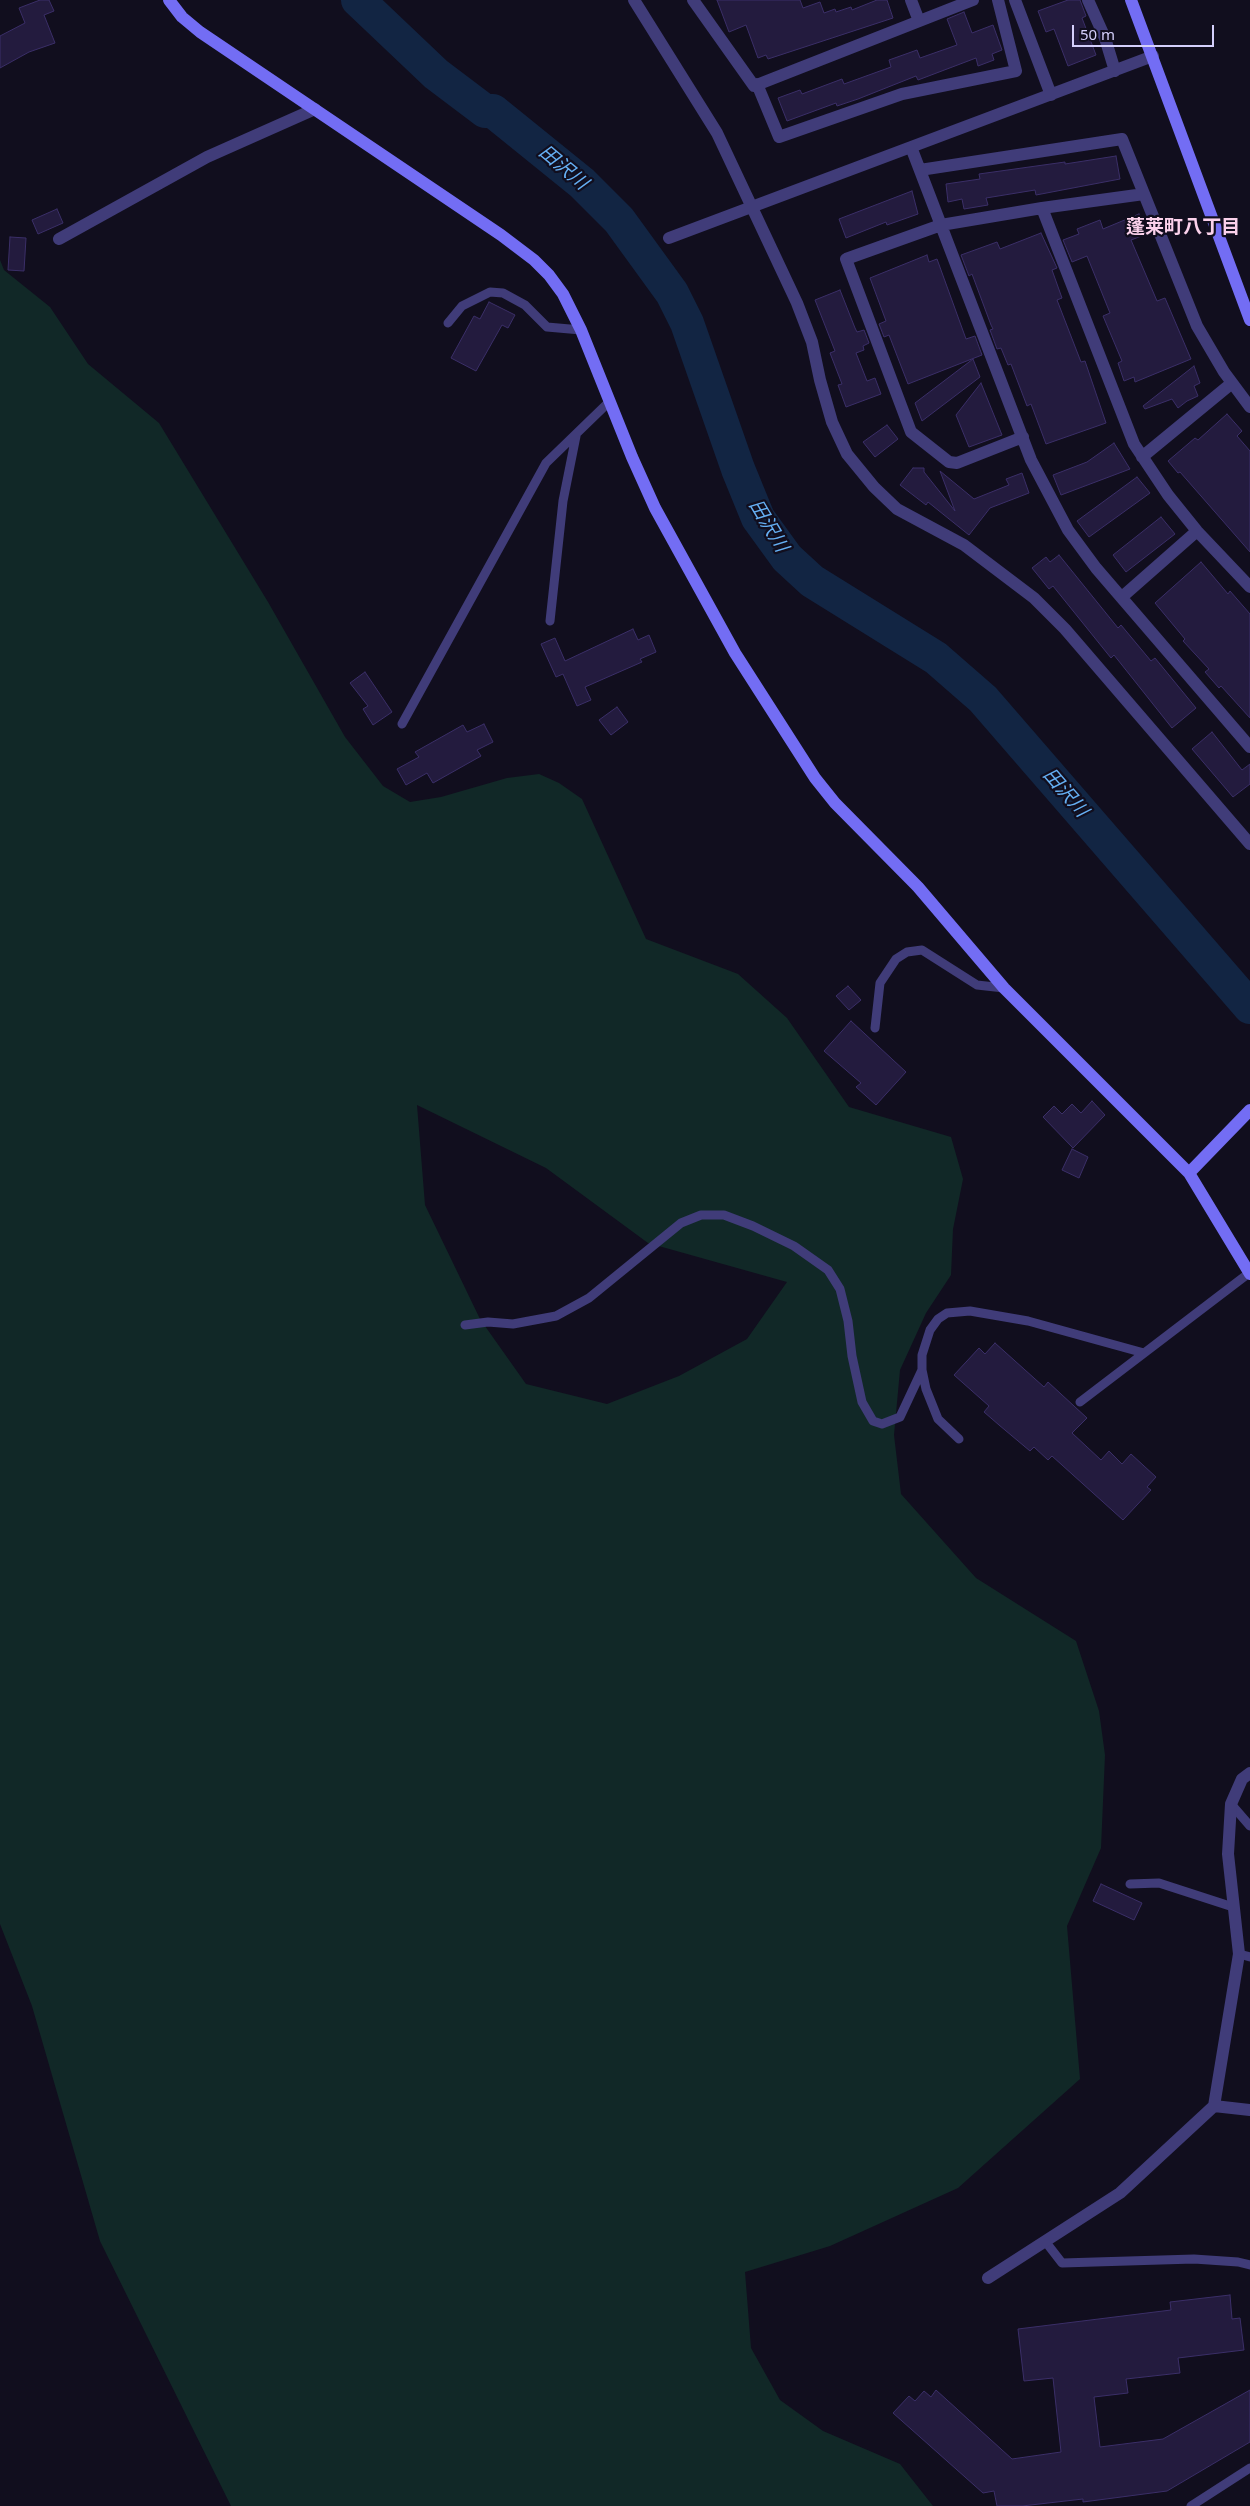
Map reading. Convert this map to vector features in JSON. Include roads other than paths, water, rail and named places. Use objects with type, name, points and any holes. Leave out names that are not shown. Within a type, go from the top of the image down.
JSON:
[{"type":"street","points":[[169,0],[182,17],[200,32],[501,235],[534,260],[555,282],[581,330],[632,457],[655,508],[735,653],[789,739],[835,803],[918,888],[1004,988],[1189,1173],[1250,1273]]},
{"type":"street","points":[[634,0],[717,133],[752,207],[797,303],[812,342],[832,422],[847,454],[874,487],[897,509],[964,545],[1034,598],[1065,629],[1250,844]]},
{"type":"street","points":[[693,0],[754,86],[974,0]]},
{"type":"street","points":[[911,0],[919,21]]},
{"type":"street","points":[[758,84],[779,137],[902,94],[1016,71],[998,0]]},
{"type":"street","points":[[1015,0],[1051,95]]},
{"type":"street","points":[[1088,0],[1105,38],[1115,71]]},
{"type":"street","points":[[1131,0],[1250,320]]},
{"type":"street","points":[[669,238],[1153,56]]},
{"type":"street","points":[[59,239],[207,156],[315,108]]},
{"type":"street","points":[[920,170],[1122,139],[1197,326],[1232,383],[1250,407]]},
{"type":"street","points":[[911,147],[1032,460],[1068,530],[1122,598],[1250,748]]},
{"type":"street","points":[[1023,437],[957,463],[949,462],[911,432],[846,259],[942,225],[1042,208],[1144,194]]},
{"type":"street","points":[[1042,208],[1126,428],[1142,457],[1197,531],[1250,587]]},
{"type":"street","points":[[1142,457],[1232,383]]},
{"type":"street","points":[[1122,598],[1197,531]]},
{"type":"street","points":[[1189,1173],[1250,1110]]},
{"type":"street","points":[[988,2278],[1120,2193],[1214,2106],[1244,1956],[1233,1907],[1228,1854],[1231,1804],[1242,1779],[1250,1774]]},
{"type":"street","points":[[1214,2106],[1250,2110]]},
{"type":"lane","points":[[448,322],[462,306],[490,292],[502,293],[525,305],[547,327],[581,330]]},
{"type":"lane","points":[[402,724],[546,463],[610,401]]},
{"type":"lane","points":[[550,621],[563,501],[576,436]]},
{"type":"lane","points":[[875,1028],[880,983],[896,959],[907,952],[922,950],[977,985],[1004,988]]},
{"type":"lane","points":[[465,1325],[488,1322],[514,1324],[556,1316],[589,1298],[681,1223],[701,1215],[724,1215],[753,1226],[794,1246],[828,1270],[840,1289],[848,1320],[852,1356],[862,1402],[873,1421],[882,1424],[900,1416],[908,1403],[922,1370]]},
{"type":"lane","points":[[1080,1402],[1250,1273]]},
{"type":"lane","points":[[959,1439],[938,1420],[926,1389],[922,1370],[922,1355],[926,1341],[938,1319],[948,1313],[970,1311],[1028,1321],[1144,1353]]},
{"type":"lane","points":[[1231,1804],[1250,1826]]},
{"type":"lane","points":[[1130,1884],[1159,1883],[1233,1907]]},
{"type":"lane","points":[[1045,2241],[1062,2264],[1194,2259],[1238,2262],[1250,2265]]},
{"type":"lane","points":[[1191,2506],[1250,2468]]},
{"type":"waterway","name":"田沢川","points":[[358,0],[436,74],[485,111],[493,111],[582,183],[619,220],[672,293],[687,323],[738,469],[758,518],[787,558],[812,581],[936,658],[983,699],[1250,1007]]},
{"type":"district","name":"蓬莱町八丁目","points":[[1183,228]]}]
